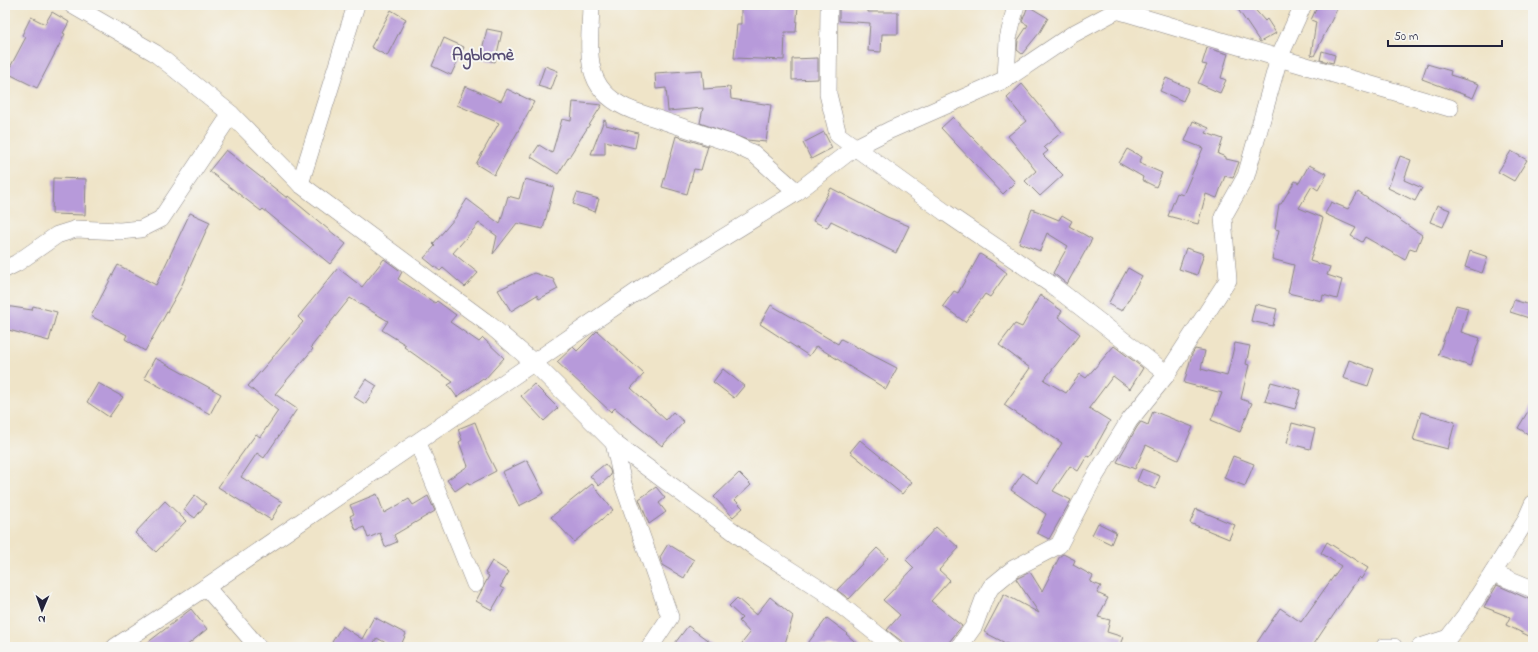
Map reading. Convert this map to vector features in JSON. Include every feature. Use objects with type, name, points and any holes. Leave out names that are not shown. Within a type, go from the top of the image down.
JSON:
[{"type":"street","points":[[72,5],[155,53],[231,114],[300,184],[490,325],[534,363],[614,443],[751,544],[823,591],[893,647]]},
{"type":"street","points":[[300,184],[356,5]]},
{"type":"street","points":[[591,5],[588,42],[589,60],[594,75],[608,96],[619,106],[701,132],[740,147],[754,154],[797,192]]},
{"type":"street","points":[[829,5],[828,94],[838,135],[854,148],[1052,284],[1167,374]]},
{"type":"street","points":[[1006,79],[1008,39],[1016,5]]},
{"type":"street","points":[[959,647],[974,626],[984,599],[991,587],[1013,568],[1059,545],[1092,481],[1129,421],[1167,374],[1228,280],[1223,218],[1246,176],[1279,58],[1303,5]]},
{"type":"street","points":[[116,647],[206,588],[645,286],[797,192],[854,148],[890,130],[1006,79],[1073,34],[1122,8],[1279,58],[1450,108]]},
{"type":"street","points":[[5,269],[17,263],[57,235],[76,229],[120,231],[141,228],[161,219],[231,114]]},
{"type":"street","points":[[418,443],[475,584]]},
{"type":"street","points":[[614,443],[623,484],[670,617],[650,647]]},
{"type":"street","points":[[1420,647],[1448,638],[1468,612],[1493,573],[1525,522],[1533,504]]},
{"type":"street","points":[[1493,573],[1533,588]]},
{"type":"street","points":[[206,588],[258,647]]},
{"type":"street","points":[[1384,647],[1394,647]]},
{"type":"building","points":[[741,5],[798,5],[796,32],[785,32],[784,60],[734,58],[737,24],[741,24]]},
{"type":"building","points":[[1235,5],[1251,5],[1265,21],[1267,19],[1276,33],[1260,42]]},
{"type":"building","points":[[1318,5],[1339,5],[1314,56],[1311,55],[1316,22],[1311,20]]},
{"type":"building","points":[[1028,6],[1048,18],[1040,32],[1022,54],[1017,50],[1018,40],[1028,25],[1022,22]]},
{"type":"building","points":[[839,7],[868,9],[868,12],[898,12],[898,34],[882,34],[881,52],[868,51],[870,23],[839,21]]},
{"type":"building","points":[[391,10],[406,19],[387,56],[371,47]]},
{"type":"building","points":[[52,12],[69,22],[63,33],[65,34],[37,88],[7,73],[26,37],[22,35],[31,17],[45,24]]},
{"type":"building","points":[[487,29],[502,32],[495,62],[480,58]]},
{"type":"building","points":[[444,38],[464,47],[451,75],[432,66]]},
{"type":"building","points":[[1207,48],[1228,54],[1221,78],[1226,80],[1220,93],[1198,83],[1207,65],[1202,64]]},
{"type":"building","points":[[1322,51],[1335,55],[1333,63],[1320,60]]},
{"type":"building","points":[[818,58],[818,79],[792,80],[792,59]]},
{"type":"building","points":[[1427,64],[1451,71],[1450,75],[1479,84],[1473,98],[1422,79]]},
{"type":"building","points":[[545,66],[558,71],[551,90],[538,86]]},
{"type":"building","points":[[702,70],[704,89],[730,87],[731,99],[771,105],[766,142],[747,140],[700,123],[703,108],[668,111],[666,88],[656,89],[655,73]]},
{"type":"building","points":[[1166,78],[1189,88],[1183,101],[1160,91]]},
{"type":"building","points":[[1022,84],[1062,132],[1044,147],[1048,151],[1043,155],[1063,175],[1040,196],[1025,181],[1036,171],[1008,136],[1026,121],[1007,98]]},
{"type":"building","points":[[465,86],[501,101],[507,89],[534,102],[494,175],[476,164],[499,123],[457,105]]},
{"type":"building","points":[[573,102],[602,105],[558,174],[531,157],[539,145],[552,153],[562,119],[571,121]]},
{"type":"building","points":[[953,117],[1015,182],[1003,194],[941,128]]},
{"type":"building","points":[[604,120],[606,121],[606,125],[638,133],[635,148],[605,141],[605,154],[591,154]]},
{"type":"building","points":[[1193,121],[1209,128],[1206,133],[1223,139],[1218,154],[1226,157],[1226,159],[1239,162],[1233,178],[1225,176],[1217,198],[1206,194],[1198,224],[1168,216],[1177,193],[1183,195],[1203,148],[1185,141]]},
{"type":"building","points":[[824,132],[832,148],[811,159],[803,143]]},
{"type":"building","points":[[676,136],[708,146],[701,170],[694,169],[687,194],[662,187]]},
{"type":"building","points":[[1127,149],[1142,157],[1139,163],[1162,173],[1156,187],[1142,180],[1143,177],[1119,163]]},
{"type":"building","points":[[226,150],[287,198],[288,196],[346,244],[330,264],[263,209],[261,211],[209,171]]},
{"type":"building","points":[[1511,151],[1527,160],[1514,181],[1498,172]]},
{"type":"building","points":[[1400,156],[1411,160],[1404,180],[1422,188],[1415,201],[1388,188]]},
{"type":"building","points":[[1309,165],[1327,174],[1318,190],[1312,186],[1299,208],[1323,218],[1310,261],[1330,267],[1327,275],[1342,280],[1337,299],[1323,295],[1322,301],[1288,293],[1294,265],[1272,259],[1279,230],[1275,229],[1279,204],[1281,204],[1295,181],[1299,183]]},
{"type":"building","points":[[53,178],[86,179],[85,215],[52,214]]},
{"type":"building","points":[[525,179],[554,187],[543,229],[517,223],[493,254],[497,236],[479,223],[453,253],[478,273],[465,287],[443,268],[440,271],[424,258],[435,246],[433,244],[455,218],[467,199],[500,224],[508,196],[519,199]]},
{"type":"building","points":[[831,188],[887,217],[909,226],[896,253],[831,221],[827,228],[813,221]]},
{"type":"building","points":[[1358,192],[1422,235],[1416,250],[1410,248],[1405,260],[1365,237],[1362,242],[1351,236],[1356,228],[1325,214],[1331,202],[1348,209]]},
{"type":"building","points":[[577,193],[599,199],[595,212],[573,204]]},
{"type":"building","points":[[1437,205],[1450,210],[1443,227],[1430,222]]},
{"type":"building","points":[[1032,209],[1059,220],[1062,215],[1072,221],[1069,226],[1092,239],[1067,284],[1053,273],[1068,246],[1047,233],[1040,251],[1019,243]]},
{"type":"building","points":[[190,213],[210,222],[180,289],[145,351],[125,339],[127,335],[91,316],[118,265],[156,285]]},
{"type":"building","points":[[1186,248],[1204,254],[1197,275],[1179,269]]},
{"type":"building","points":[[1470,251],[1488,257],[1482,273],[1465,267]]},
{"type":"building","points":[[980,254],[1007,273],[990,297],[985,294],[965,322],[943,306],[954,291],[958,293]]},
{"type":"building","points":[[384,259],[402,272],[398,279],[435,303],[437,301],[456,315],[450,322],[479,342],[483,338],[504,358],[484,380],[483,378],[457,397],[448,385],[453,382],[404,347],[406,345],[382,330],[388,321],[350,298],[311,347],[313,349],[275,394],[297,409],[264,458],[257,453],[241,477],[282,502],[271,520],[218,487],[256,434],[260,437],[278,411],[248,386],[303,322],[298,317],[338,268],[362,287]]},
{"type":"building","points":[[1128,268],[1142,276],[1122,311],[1108,304]]},
{"type":"building","points":[[534,273],[553,279],[558,289],[539,299],[537,295],[511,311],[498,290]]},
{"type":"building","points":[[1040,295],[1062,311],[1058,317],[1080,334],[1044,380],[1066,393],[1080,374],[1086,378],[1114,346],[1143,368],[1130,389],[1113,376],[1089,408],[1110,421],[1090,457],[1087,456],[1078,471],[1070,466],[1053,491],[1071,500],[1049,539],[1037,533],[1046,514],[1011,490],[1023,473],[1037,483],[1062,443],[1004,405],[1030,368],[999,345],[1015,324],[1022,327]]},
{"type":"building","points":[[1514,300],[1533,306],[1529,318],[1510,312]]},
{"type":"building","points":[[1255,304],[1277,309],[1273,326],[1251,321]]},
{"type":"building","points":[[771,305],[838,344],[841,339],[897,368],[886,389],[816,346],[809,356],[760,324]]},
{"type":"building","points":[[1456,305],[1468,308],[1461,332],[1480,338],[1470,366],[1438,355]]},
{"type":"building","points":[[5,306],[32,310],[33,306],[57,312],[49,341],[5,329]]},
{"type":"building","points":[[597,331],[644,374],[631,388],[666,420],[673,412],[684,422],[662,446],[615,408],[611,412],[557,362],[573,347],[577,351]]},
{"type":"building","points":[[1235,343],[1250,346],[1246,364],[1249,365],[1241,399],[1252,403],[1240,432],[1211,420],[1222,393],[1184,383],[1192,354],[1195,349],[1205,351],[1201,369],[1227,376]]},
{"type":"building","points":[[155,358],[221,394],[210,414],[144,378]]},
{"type":"building","points":[[1349,360],[1374,369],[1368,386],[1343,378]]},
{"type":"building","points":[[723,369],[744,386],[734,398],[713,382]]},
{"type":"building","points":[[366,379],[377,386],[365,404],[354,397]]},
{"type":"building","points":[[1271,382],[1301,390],[1295,409],[1265,401]]},
{"type":"building","points":[[98,383],[123,397],[109,417],[87,402]]},
{"type":"building","points":[[534,384],[558,408],[544,421],[521,396]]},
{"type":"building","points":[[1533,403],[1533,437],[1518,428]]},
{"type":"building","points":[[1153,411],[1193,427],[1178,460],[1146,445],[1135,469],[1117,462],[1141,422],[1148,425]]},
{"type":"building","points":[[1421,412],[1455,422],[1448,449],[1413,440]]},
{"type":"building","points":[[475,422],[486,451],[496,471],[469,485],[468,482],[455,491],[447,480],[468,466],[459,442],[462,440],[458,429]]},
{"type":"building","points":[[1292,423],[1315,429],[1310,449],[1287,443]]},
{"type":"building","points":[[860,440],[912,482],[902,494],[850,452]]},
{"type":"building","points":[[1233,456],[1254,464],[1245,486],[1224,478]]},
{"type":"building","points":[[527,460],[544,493],[519,506],[502,472]]},
{"type":"building","points":[[605,464],[610,470],[611,475],[599,486],[590,476]]},
{"type":"building","points":[[1142,469],[1160,476],[1155,489],[1137,481]]},
{"type":"building","points":[[739,473],[751,485],[735,500],[743,508],[733,517],[714,497]]},
{"type":"building","points":[[592,484],[613,510],[574,542],[551,517]]},
{"type":"building","points":[[656,487],[665,498],[659,503],[666,512],[649,524],[639,499]]},
{"type":"building","points":[[377,494],[384,513],[409,499],[413,505],[428,496],[435,511],[394,535],[397,542],[385,547],[380,533],[368,538],[364,527],[356,530],[350,516],[354,514],[350,505]]},
{"type":"building","points":[[195,495],[206,504],[195,518],[184,510]]},
{"type":"building","points":[[165,501],[186,521],[156,552],[135,533]]},
{"type":"building","points":[[1196,509],[1235,525],[1229,539],[1190,523]]},
{"type":"building","points":[[1098,523],[1116,532],[1111,544],[1092,535]]},
{"type":"building","points":[[936,527],[959,548],[939,570],[950,580],[931,601],[962,626],[945,647],[909,647],[887,630],[900,615],[883,600],[914,568],[906,560]]},
{"type":"building","points":[[1327,542],[1368,568],[1361,579],[1359,577],[1312,647],[1254,647],[1280,608],[1301,622],[1341,566],[1321,553]]},
{"type":"building","points":[[668,544],[694,560],[684,578],[662,565],[660,557]]},
{"type":"building","points":[[877,548],[888,558],[849,599],[837,590]]},
{"type":"building","points":[[1063,554],[1075,560],[1073,565],[1093,576],[1090,582],[1101,586],[1097,593],[1108,598],[1098,617],[1110,620],[1107,632],[1123,637],[1119,647],[1013,647],[984,632],[1004,594],[1039,613],[1016,579],[1030,572],[1042,591],[1060,556]]},
{"type":"building","points":[[492,561],[509,572],[500,587],[504,589],[492,610],[476,601],[489,576],[485,573]]},
{"type":"building","points":[[1497,585],[1533,601],[1533,638],[1506,625],[1510,617],[1484,607]]},
{"type":"building","points":[[770,597],[793,616],[784,647],[739,647],[750,633],[739,621],[742,618],[729,606],[737,598],[756,615]]},
{"type":"building","points":[[191,609],[207,629],[185,647],[142,647]]},
{"type":"building","points":[[374,617],[406,634],[400,647],[393,647],[377,638],[372,645],[375,647],[339,647],[332,642],[342,626],[362,639]]},
{"type":"building","points":[[827,618],[847,633],[846,634],[861,647],[805,647]]},
{"type":"building","points":[[688,626],[717,647],[672,647]]},
{"type":"district","name":"Agblomè","points":[[483,56]]}]
